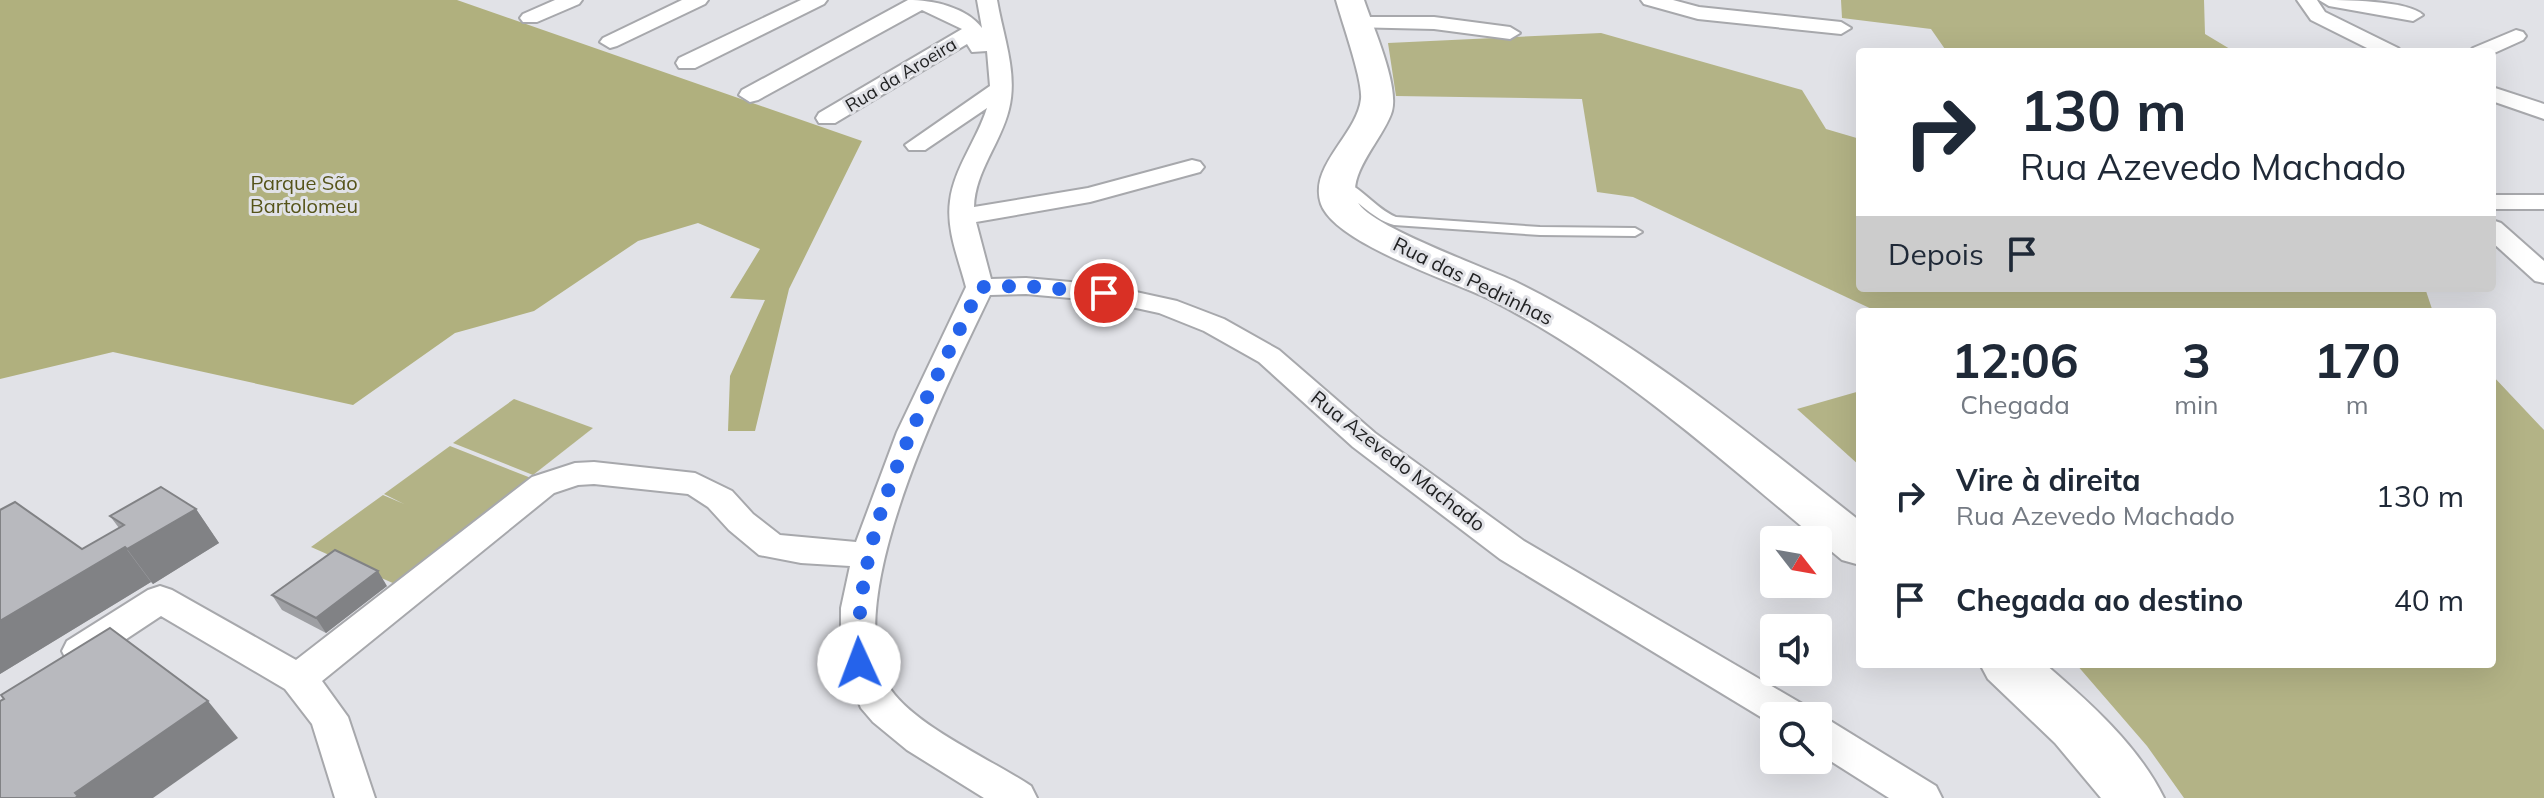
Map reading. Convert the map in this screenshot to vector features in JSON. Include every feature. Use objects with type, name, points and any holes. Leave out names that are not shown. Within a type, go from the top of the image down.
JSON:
[{"type":"main road","points":[[1337,182],[1377,112],[1375,83],[1353,12]]},
{"type":"main road","name":"Rua das Pedrinhas","points":[[1337,182],[1339,204],[1353,220],[1503,291],[1599,348],[1642,377],[1856,544]]},
{"type":"main road","points":[[2012,668],[2065,714],[2134,798]]},
{"type":"street","points":[[530,18],[572,0]]},
{"type":"street","points":[[610,42],[698,0]]},
{"type":"street","points":[[687,63],[817,0]]},
{"type":"street","points":[[987,0],[1001,81],[995,121],[966,185],[962,217],[980,287],[898,462],[870,555],[857,625],[859,663],[874,696],[901,725],[1017,798]]},
{"type":"street","points":[[1651,0],[1698,13],[1841,28]]},
{"type":"street","points":[[2307,0],[2318,16],[2383,48]]},
{"type":"street","points":[[2329,0],[2413,15]]},
{"type":"street","points":[[750,95],[919,1],[969,25],[986,62],[1001,81]]},
{"type":"street","points":[[1353,12],[1510,33]]},
{"type":"street","name":"Rua da Aroeira","points":[[827,118],[974,31]]},
{"type":"street","points":[[2489,48],[2516,36]]},
{"type":"street","points":[[917,145],[1001,81]]},
{"type":"street","points":[[2496,95],[2544,112]]},
{"type":"street","points":[[962,217],[1090,195],[1192,167]]},
{"type":"street","points":[[2496,202],[2544,202]]},
{"type":"street","points":[[2496,232],[2544,275]]},
{"type":"street","name":"Rua Azevedo Machado","points":[[980,287],[1026,286],[1104,293],[1167,307],[1214,325],[1269,356],[1364,440],[1512,550],[1767,702]]},
{"type":"street","points":[[298,679],[543,485],[575,474],[695,484],[720,499],[741,522],[771,546],[870,555]]},
{"type":"street","points":[[53,668],[160,599],[298,679],[329,717],[355,798]]},
{"type":"street","points":[[1832,742],[1922,798]]},
{"type":"lane","points":[[1337,182],[1354,189],[1379,215],[1394,221],[1540,231],[1635,232]]},
{"type":"green space","name":"Parque São Bartolomeu","points":[[0,0],[457,0],[862,141],[789,289],[755,431],[728,431],[730,376],[765,300],[730,298],[760,249],[698,223],[638,241],[534,311],[455,333],[353,405],[113,352],[0,379]]},
{"type":"green space","points":[[1841,0],[2204,0],[2205,34],[2228,48],[1944,48],[1931,29],[1842,18]]},
{"type":"green space","points":[[1601,33],[1802,90],[1826,129],[1856,138],[1856,292],[2426,292],[2432,308],[1869,308],[1633,197],[1597,192],[1582,99],[1396,96],[1388,43]]},
{"type":"green space","points":[[2496,379],[2544,430],[2544,798],[2184,798],[2147,746],[2079,668],[2496,668]]},
{"type":"green space","points":[[1856,392],[1856,462],[1797,409]]},
{"type":"green space","points":[[514,399],[593,428],[533,475],[453,443]]},
{"type":"green space","points":[[450,446],[531,478],[395,584],[311,547],[383,495],[404,504],[384,494]]},
{"type":"building","points":[[161,487],[196,509],[0,621],[0,510],[15,502],[82,549],[124,525],[110,516]]},
{"type":"building","points":[[335,550],[378,571],[316,618],[272,595]]},
{"type":"building","points":[[110,628],[208,701],[75,793],[78,796],[75,798],[0,798],[0,701],[4,699],[1,695]]},
{"type":"route","points":[[859,663],[857,625],[870,555],[898,462],[980,287],[1026,286],[1104,293]]}]
